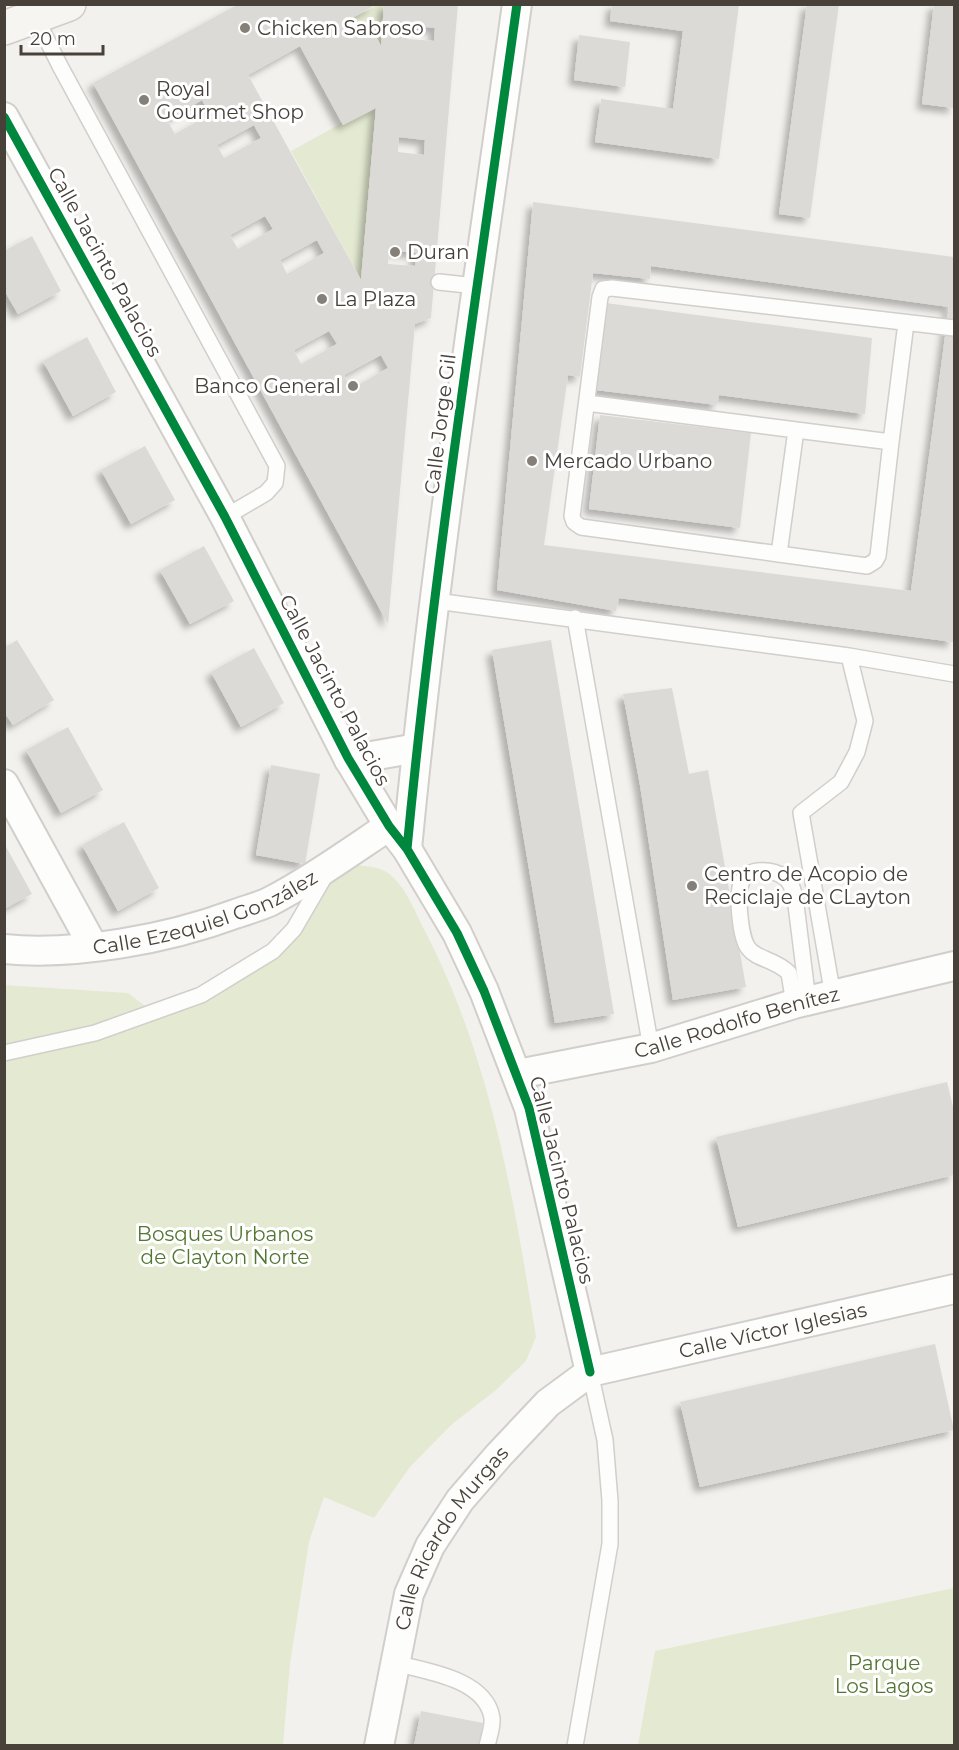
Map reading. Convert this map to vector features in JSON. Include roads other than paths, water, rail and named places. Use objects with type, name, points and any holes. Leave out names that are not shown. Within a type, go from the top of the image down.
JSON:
[{"type":"street","points":[[4,28],[69,4]]},
{"type":"street","name":"Calle Jorge Gil","points":[[407,849],[417,748],[476,286],[517,4]]},
{"type":"street","name":"Calle Jacinto Palacios","points":[[4,117],[225,517],[350,760],[457,933],[484,991],[518,1074],[529,1108],[590,1372]]},
{"type":"street","points":[[350,760],[417,748]]},
{"type":"street","points":[[4,784],[93,946]]},
{"type":"street","name":"Calle Ezequiel González","points":[[4,949],[54,950],[137,941],[205,925],[268,902],[331,866],[389,826]]},
{"type":"street","name":"Calle Rodolfo Benítez","points":[[518,1074],[651,1048],[812,1000],[954,966]]},
{"type":"street","name":"Calle Víctor Iglesias","points":[[590,1372],[954,1289]]},
{"type":"street","name":"Calle Ricardo Murgas","points":[[379,1746],[408,1594],[430,1546],[460,1500],[548,1403],[590,1372]]},
{"type":"lane","points":[[36,18],[277,466],[275,483],[267,493],[225,517]]},
{"type":"lane","points":[[439,282],[476,286]]},
{"type":"lane","points":[[906,322],[878,556],[867,566],[581,527],[574,522],[572,516],[600,297],[603,289],[612,288],[906,322],[954,328]]},
{"type":"lane","points":[[587,403],[891,442]]},
{"type":"lane","points":[[779,554],[796,430]]},
{"type":"lane","points":[[436,602],[575,618],[849,656],[954,674]]},
{"type":"lane","points":[[575,618],[651,1048]]},
{"type":"lane","points":[[812,1000],[801,813],[841,783],[856,752],[865,721],[849,656]]},
{"type":"lane","points":[[4,1053],[94,1033],[210,990],[273,951],[294,929],[331,866]]},
{"type":"lane","points":[[755,871],[778,873],[790,883],[795,897],[812,1000],[789,973],[773,961],[750,951],[745,944],[739,898],[742,881],[747,874],[755,871]]},
{"type":"lane","name":"Calle Jacinto Palacios","points":[[575,1746],[610,1544],[610,1501],[605,1440],[590,1372]]},
{"type":"lane","points":[[394,1663],[454,1679],[481,1695],[489,1705],[492,1720],[487,1746]]},
{"type":"place","name":"Chicken Sabroso","points":[[245,28]]},
{"type":"place","name":"Royal Gourmet Shop","points":[[144,100]]},
{"type":"place","name":"Duran","points":[[395,252]]},
{"type":"place","name":"La Plaza","points":[[322,299]]},
{"type":"place","name":"Banco General","points":[[353,386]]},
{"type":"place","name":"Mercado Urbano","points":[[532,461]]},
{"type":"place","name":"Centro de Acopio de Reciclaje de CLayton","points":[[692,886]]},
{"type":"park label","name":"Bosques Urbanos de Clayton Norte","points":[[225,1246]]},
{"type":"park label","name":"Parque Los Lagos","points":[[884,1674]]}]
